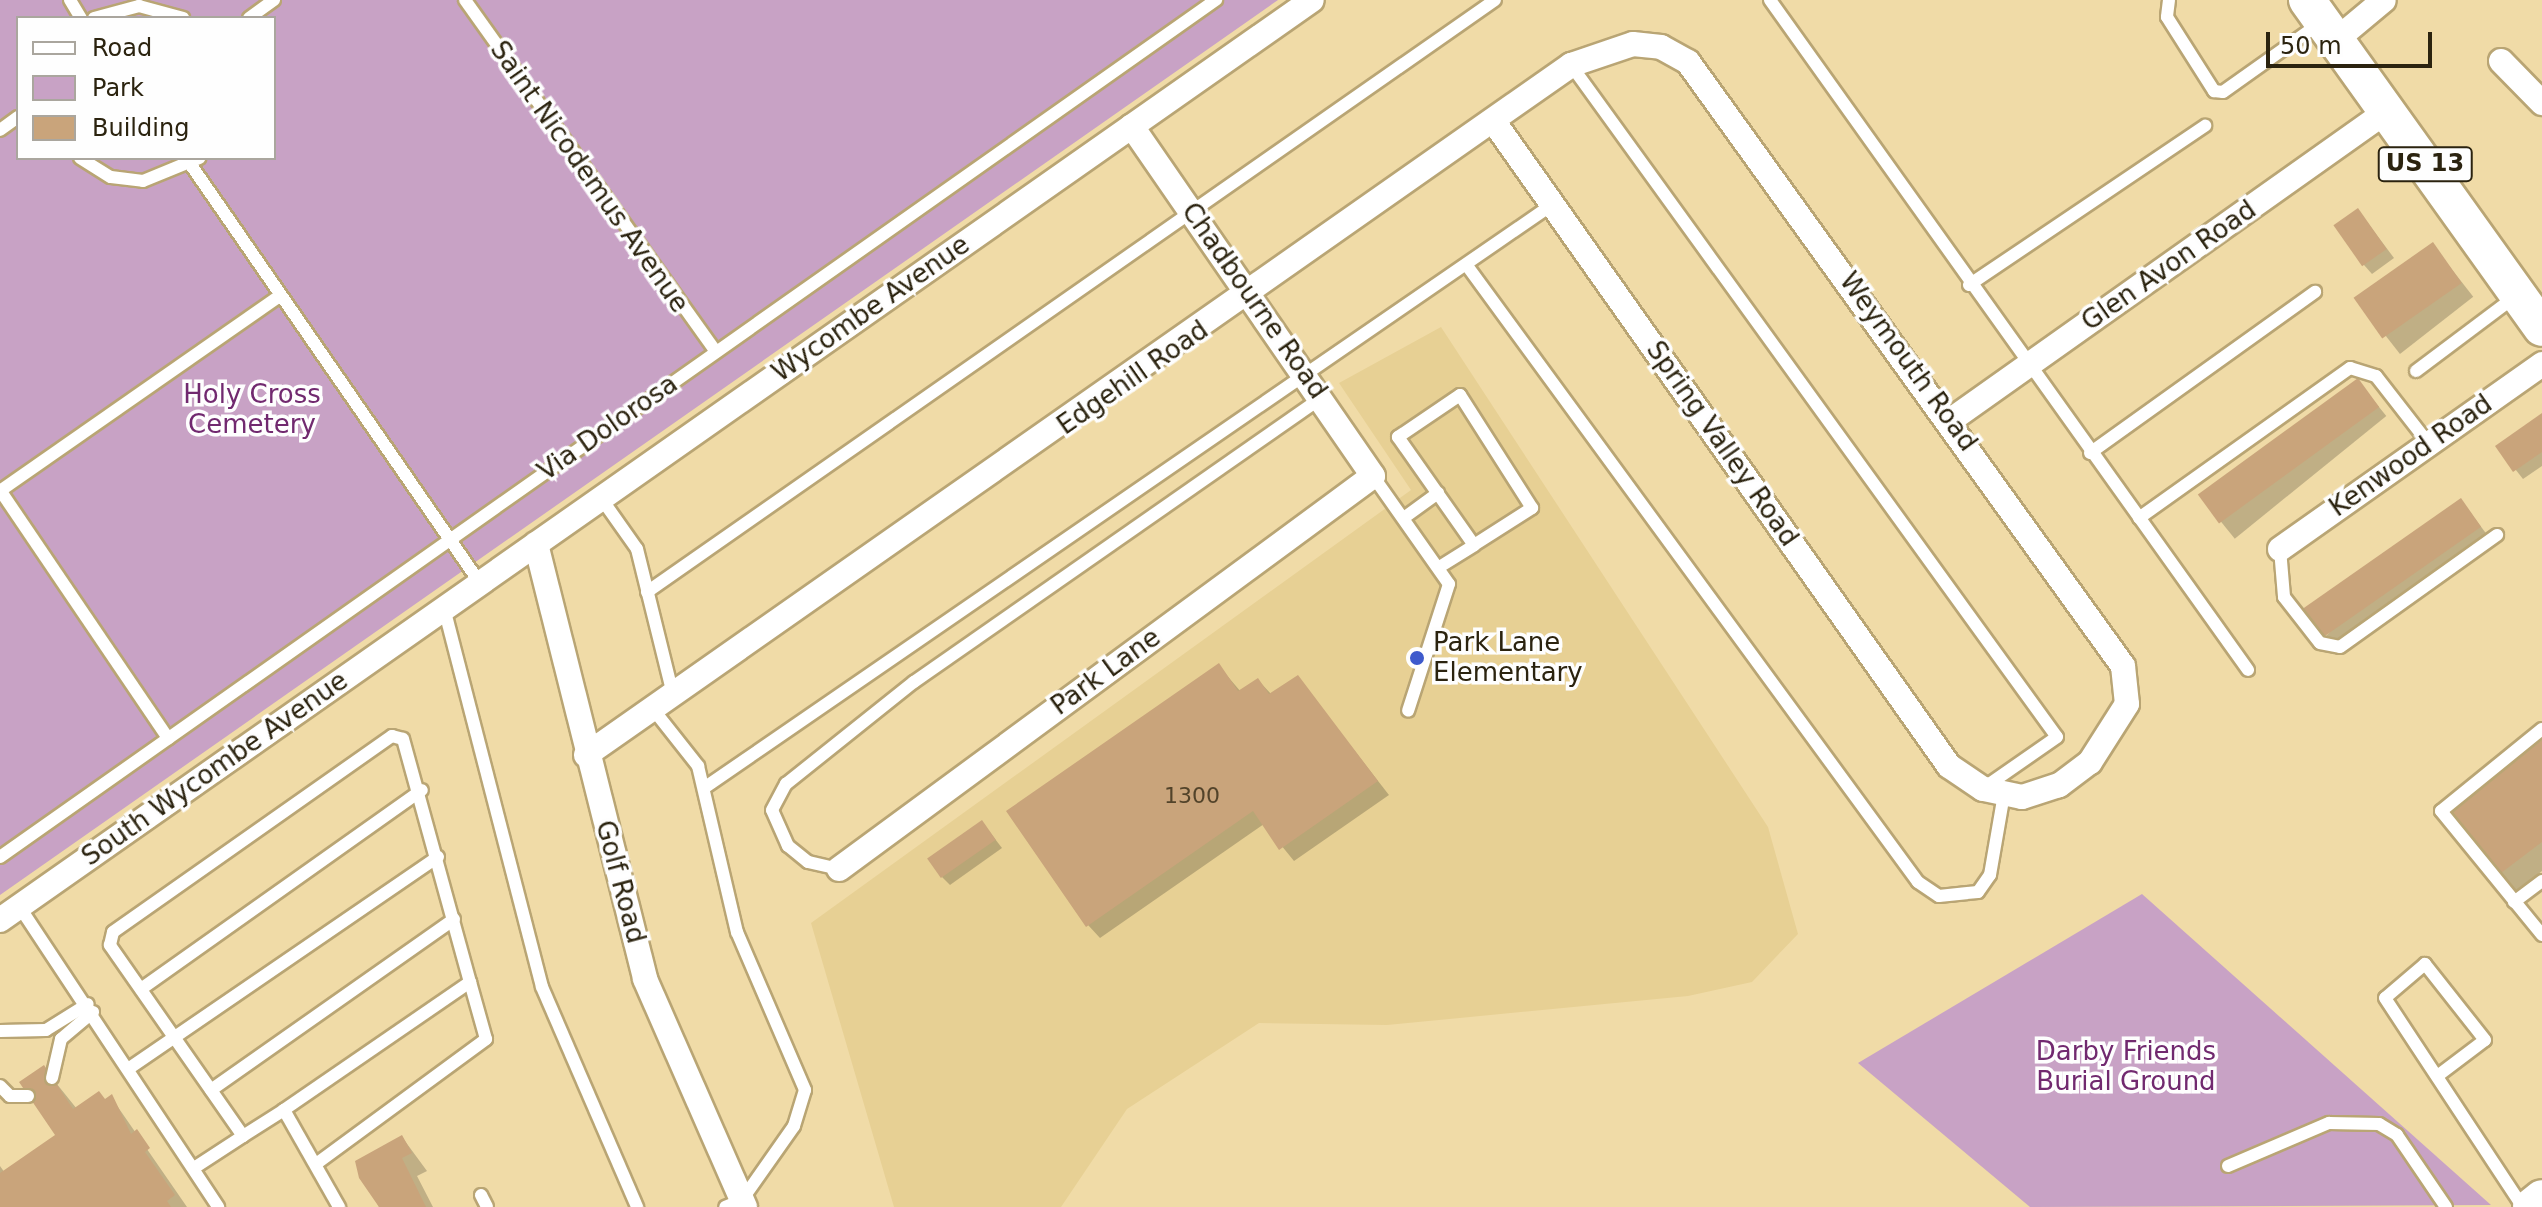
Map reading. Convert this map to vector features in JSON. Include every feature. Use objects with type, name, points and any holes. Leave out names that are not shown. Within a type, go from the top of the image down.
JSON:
[{"type":"main road","name":"US 13","points":[[2322,21],[2542,328]]},
{"type":"main road","points":[[2531,1207],[2542,1198]]},
{"type":"street","name":"Wycombe Avenue","points":[[437,613],[1312,0]]},
{"type":"street","points":[[2322,21],[2384,0]]},
{"type":"street","name":"Edgehill Road","points":[[586,755],[1250,297],[1571,65],[1633,44],[1661,47],[1688,62]]},
{"type":"street","points":[[2501,61],[2542,103]]},
{"type":"street","name":"Weymouth Road","points":[[1688,62],[1951,420],[2123,666],[2127,704],[2109,742],[2059,785],[2038,794],[1994,791]]},
{"type":"street","name":"Glen Avon Road","points":[[1951,420],[2387,111]]},
{"type":"street","name":"Spring Valley Road","points":[[1494,122],[1949,766],[1994,791]]},
{"type":"street","name":"Chadbourne Road","points":[[1132,126],[1373,476]]},
{"type":"street","name":"Kenwood Road","points":[[2280,549],[2542,364]]},
{"type":"street","name":"Park Lane","points":[[839,869],[1373,476]]},
{"type":"street","name":"Golf Road","points":[[536,544],[586,755],[645,979],[737,1205]]},
{"type":"street","name":"South Wycombe Avenue","points":[[9,913],[437,613]]},
{"type":"lane","points":[[252,16],[274,0]]},
{"type":"lane","name":"Saint Nicodemus Avenue","points":[[465,0],[716,352]]},
{"type":"lane","name":"Via Dolorosa","points":[[0,857],[1216,0]]},
{"type":"lane","points":[[647,592],[1495,0]]},
{"type":"lane","points":[[1770,0],[1969,285],[2032,363],[2090,453],[2248,670]]},
{"type":"lane","points":[[2169,0],[2167,17],[2214,91],[2223,92],[2322,21]]},
{"type":"lane","points":[[102,16],[139,6],[176,16]]},
{"type":"lane","points":[[1468,267],[1927,890],[1955,898],[1986,883],[1994,791],[2057,737],[1571,65]]},
{"type":"lane","points":[[1969,285],[2205,126]]},
{"type":"lane","points":[[84,160],[128,181],[161,179],[195,161],[280,296],[480,583]]},
{"type":"lane","points":[[704,788],[1468,267],[1553,204]]},
{"type":"lane","points":[[2090,453],[2315,292]]},
{"type":"lane","points":[[2416,371],[2518,294]]},
{"type":"lane","points":[[168,738],[0,490],[280,296]]},
{"type":"lane","points":[[2139,518],[2350,368],[2376,376],[2429,444]]},
{"type":"lane","points":[[1441,566],[1474,545],[1532,508],[1460,395],[1398,437],[1474,545]]},
{"type":"lane","points":[[839,869],[808,862],[788,846],[772,810],[786,784],[914,682],[1321,398]]},
{"type":"lane","points":[[1373,476],[1441,566],[1449,584],[1408,711]]},
{"type":"lane","points":[[1405,517],[1438,493]]},
{"type":"lane","points":[[601,498],[637,549],[647,592],[663,702],[690,752],[704,788],[737,932],[807,1101],[737,1205]]},
{"type":"lane","points":[[2280,549],[2284,597],[2320,643],[2340,647],[2497,535]]},
{"type":"lane","points":[[437,613],[542,987],[637,1207]]},
{"type":"lane","points":[[2542,729],[2441,811],[2542,935]]},
{"type":"lane","points":[[243,1136],[110,945],[113,932],[392,736],[413,755],[486,1039],[316,1164]]},
{"type":"lane","points":[[141,989],[422,790]]},
{"type":"lane","points":[[131,1067],[438,857]]},
{"type":"lane","points":[[2514,902],[2542,881]]},
{"type":"lane","points":[[9,913],[90,1008],[131,1067],[218,1207]]},
{"type":"lane","points":[[211,1090],[454,919]]},
{"type":"lane","points":[[2440,1074],[2485,1040],[2425,964],[2385,998],[2440,1074],[2523,1207]]},
{"type":"lane","points":[[194,1168],[470,982]]},
{"type":"lane","points":[[0,1031],[46,1030],[90,1008]]},
{"type":"lane","points":[[52,1078],[61,1039],[90,1008]]},
{"type":"lane","points":[[0,1086],[10,1096],[28,1096]]},
{"type":"lane","points":[[284,1110],[339,1207]]},
{"type":"lane","points":[[2228,1166],[2329,1123],[2379,1124],[2397,1135],[2446,1207]]},
{"type":"shaded area","name":"Park Lane Elementary","points":[[1441,327],[1768,827],[1798,934],[1752,982],[1688,996],[1387,1025],[1259,1023],[1127,1109],[1061,1207],[894,1207],[811,923],[1411,490],[1339,383]]},
{"type":"green space","name":"Holy Cross Cemetery","points":[[0,0],[1278,0],[0,895]]},
{"type":"green space","name":"Darby Friends Burial Ground","points":[[2142,894],[2491,1205],[2030,1207],[1858,1063]]},
{"type":"building","points":[[2358,208],[2387,249],[2362,266],[2333,225]]},
{"type":"building","points":[[2433,242],[2462,283],[2382,339],[2354,298]]},
{"type":"building","points":[[2358,378],[2379,407],[2219,524],[2198,494]]},
{"type":"building","points":[[2542,413],[2542,452],[2513,472],[2495,446]]},
{"type":"building","points":[[2461,498],[2481,527],[2319,640],[2299,612]]},
{"type":"building","points":[[1219,663],[1238,691],[1258,678],[1269,694],[1298,675],[1378,781],[1279,850],[1253,811],[1086,927],[1006,811]]},
{"type":"building","points":[[2542,740],[2542,842],[2497,876],[2448,812]]},
{"type":"building","points":[[982,820],[996,840],[941,878],[927,858]]},
{"type":"building","points":[[44,1065],[73,1109],[99,1091],[105,1099],[112,1094],[131,1134],[137,1129],[150,1148],[145,1152],[175,1195],[167,1201],[171,1207],[0,1207],[0,1173],[55,1135],[19,1082]]},
{"type":"building","points":[[402,1135],[412,1153],[402,1158],[426,1207],[379,1207],[359,1178],[355,1161]]},
{"type":"place","name":"Park Lane Elementary","points":[[1417,658]]}]
